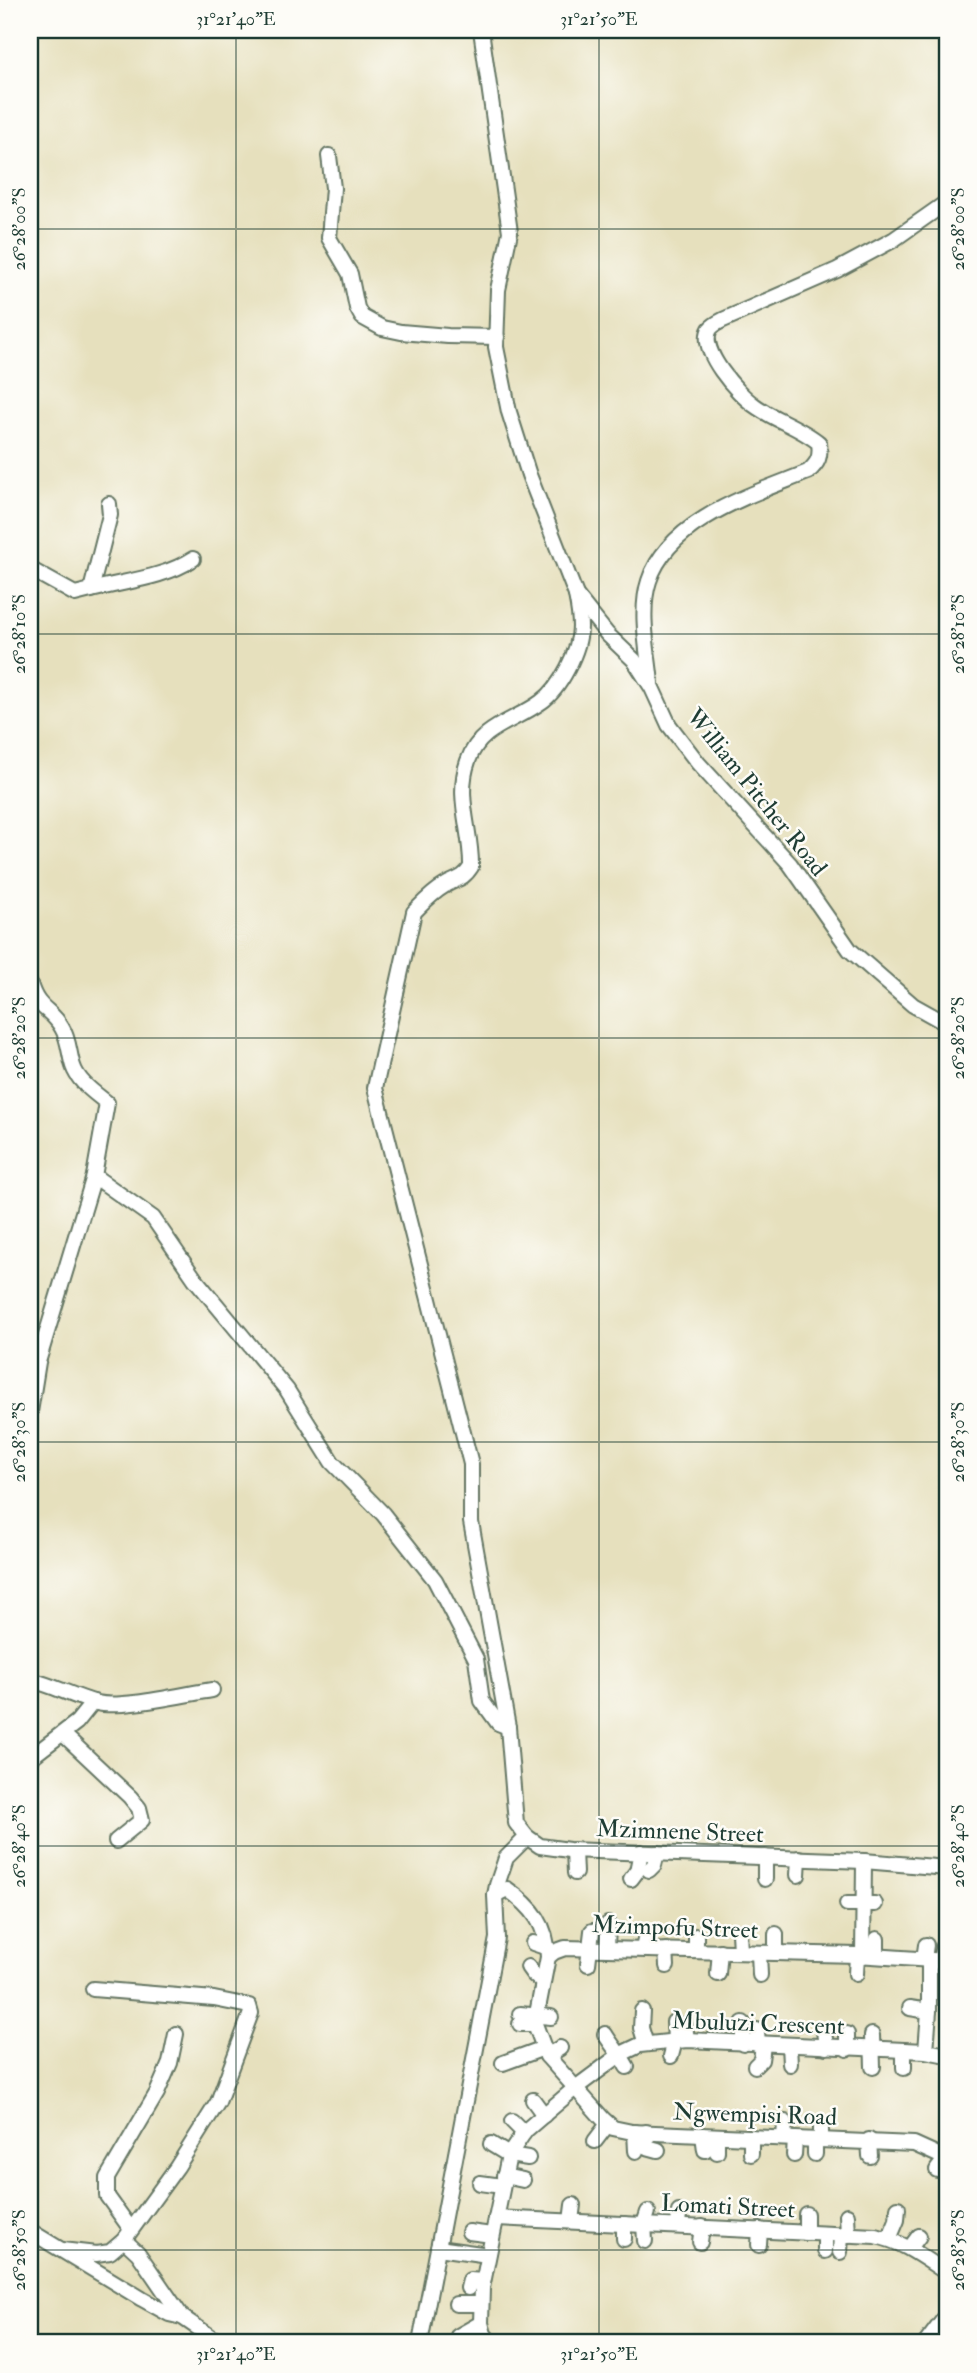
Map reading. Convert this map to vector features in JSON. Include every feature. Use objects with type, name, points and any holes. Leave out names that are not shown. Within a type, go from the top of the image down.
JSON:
[{"type":"street","name":"William Pitcher Road","points":[[481,30],[510,232],[498,290],[496,347],[513,425],[529,475],[576,595],[607,634],[634,660],[652,688],[669,725],[790,864],[850,950],[913,1005],[947,1024]]},
{"type":"street","points":[[329,156],[333,188],[329,238],[350,274],[357,308],[362,317],[382,328],[401,332],[448,337],[497,337]]},
{"type":"street","points":[[652,688],[645,622],[649,582],[661,557],[696,522],[808,472],[816,465],[821,454],[820,443],[754,405],[728,380],[709,352],[708,337],[711,328],[723,320],[837,270],[893,240],[947,202]]},
{"type":"street","points":[[91,590],[110,515],[109,504]]},
{"type":"street","points":[[30,569],[75,594],[162,573],[181,567],[193,559]]},
{"type":"street","points":[[420,2343],[496,1938],[495,1895],[506,1858],[527,1837],[516,1823],[508,1727],[471,1522],[471,1464],[375,1088],[414,912],[431,894],[447,883],[458,881],[471,867],[472,853],[461,785],[468,759],[480,738],[499,724],[542,701],[557,685],[576,650],[580,628],[576,595]]},
{"type":"street","points":[[30,984],[33,996],[40,1006],[62,1028],[79,1077],[107,1103],[94,1176],[38,1363],[30,1412]]},
{"type":"street","points":[[94,1176],[153,1218],[195,1279],[287,1390],[332,1462],[383,1514],[435,1580],[476,1659],[482,1701],[498,1723],[508,1727]]},
{"type":"street","points":[[30,1680],[48,1684],[93,1702],[113,1705],[212,1690]]},
{"type":"street","points":[[30,1758],[77,1722],[93,1702]]},
{"type":"street","points":[[63,1734],[139,1808],[142,1820],[116,1841]]},
{"type":"street","name":"Mzimnene Street","points":[[527,1837],[540,1846],[574,1850],[864,1861],[947,1868]]},
{"type":"street","points":[[574,1850],[575,1873]]},
{"type":"street","points":[[631,1879],[637,1871],[640,1852]]},
{"type":"street","points":[[649,1870],[654,1865],[657,1853]]},
{"type":"street","points":[[765,1857],[765,1879]]},
{"type":"street","points":[[798,1875],[799,1858]]},
{"type":"street","points":[[864,1861],[870,1903],[866,1956]]},
{"type":"street","points":[[495,1895],[507,1889],[524,1900],[544,1928],[541,2019],[545,2052],[576,2087],[594,2090]]},
{"type":"street","points":[[847,1904],[870,1903]]},
{"type":"street","points":[[607,1948],[608,1924]]},
{"type":"street","points":[[588,1964],[592,1931]]},
{"type":"street","points":[[739,1932],[740,1952]]},
{"type":"street","points":[[776,1934],[776,1953]]},
{"type":"street","points":[[856,1974],[877,1939]]},
{"type":"street","name":"Mzimpofu Street","points":[[545,1961],[565,1948],[607,1948],[645,1942],[666,1950],[696,1943],[720,1951],[759,1953],[935,1955]]},
{"type":"street","points":[[666,1950],[667,1966]]},
{"type":"street","points":[[718,1974],[720,1951]]},
{"type":"street","points":[[759,1953],[760,1975]]},
{"type":"street","points":[[926,2051],[931,2021],[935,1955]]},
{"type":"street","points":[[528,1966],[533,1974],[545,1961]]},
{"type":"street","points":[[62,2250],[96,2254],[110,2252],[127,2234],[177,2167],[218,2102],[251,2009],[239,2003],[214,1999],[93,1989]]},
{"type":"street","points":[[910,2008],[931,2021]]},
{"type":"street","points":[[642,2011],[641,2028],[646,2044]]},
{"type":"street","points":[[520,2019],[541,2019]]},
{"type":"street","points":[[671,2056],[681,2040],[680,2023]]},
{"type":"street","points":[[743,2023],[755,2041],[761,2060],[755,2066]]},
{"type":"street","points":[[176,2034],[170,2063],[157,2093],[107,2178],[107,2196],[138,2253],[182,2317],[220,2343]]},
{"type":"street","points":[[605,2034],[624,2061]]},
{"type":"street","name":"Mbuluzi Crescent","points":[[482,2336],[483,2281],[509,2155],[524,2133],[552,2113],[576,2087],[624,2061],[646,2044],[681,2040],[755,2041],[789,2045],[818,2039],[872,2042],[904,2050],[947,2055]]},
{"type":"street","points":[[872,2042],[873,2067]]},
{"type":"street","points":[[789,2045],[790,2064]]},
{"type":"street","points":[[503,2063],[560,2048]]},
{"type":"street","points":[[904,2050],[904,2068]]},
{"type":"street","name":"Ngwempisi Road","points":[[576,2087],[613,2128],[683,2127],[734,2140],[782,2133],[817,2145],[842,2148],[869,2140],[913,2137],[943,2162]]},
{"type":"street","points":[[533,2100],[552,2113]]},
{"type":"street","points":[[512,2121],[524,2133]]},
{"type":"street","points":[[595,2141],[608,2124]]},
{"type":"street","points":[[817,2145],[821,2125]]},
{"type":"street","points":[[644,2129],[647,2147],[658,2150]]},
{"type":"street","points":[[636,2151],[644,2129]]},
{"type":"street","points":[[782,2133],[794,2155]]},
{"type":"street","points":[[710,2135],[711,2151]]},
{"type":"street","points":[[751,2137],[751,2154]]},
{"type":"street","points":[[869,2140],[870,2156]]},
{"type":"street","points":[[491,2144],[509,2155],[528,2158]]},
{"type":"street","points":[[480,2183],[523,2180]]},
{"type":"street","points":[[889,2239],[897,2220],[898,2208]]},
{"type":"street","name":"Lomati Street","points":[[496,2218],[578,2214],[624,2224],[646,2218],[679,2219],[708,2228],[760,2238],[839,2229],[889,2239],[910,2248],[947,2273]]},
{"type":"street","points":[[806,2214],[806,2233]]},
{"type":"street","points":[[645,2241],[646,2218]]},
{"type":"street","points":[[624,2224],[624,2239]]},
{"type":"street","points":[[833,2251],[839,2229]]},
{"type":"street","points":[[30,2231],[142,2299],[169,2314],[182,2317]]},
{"type":"street","points":[[469,2232],[492,2235]]},
{"type":"street","points":[[910,2248],[919,2236]]},
{"type":"street","points":[[438,2248],[488,2255]]},
{"type":"street","points":[[468,2288],[470,2280],[483,2281]]},
{"type":"street","points":[[456,2304],[481,2304]]},
{"type":"street","points":[[926,2343],[947,2315]]},
{"type":"street","points":[[458,2336],[482,2336]]}]
